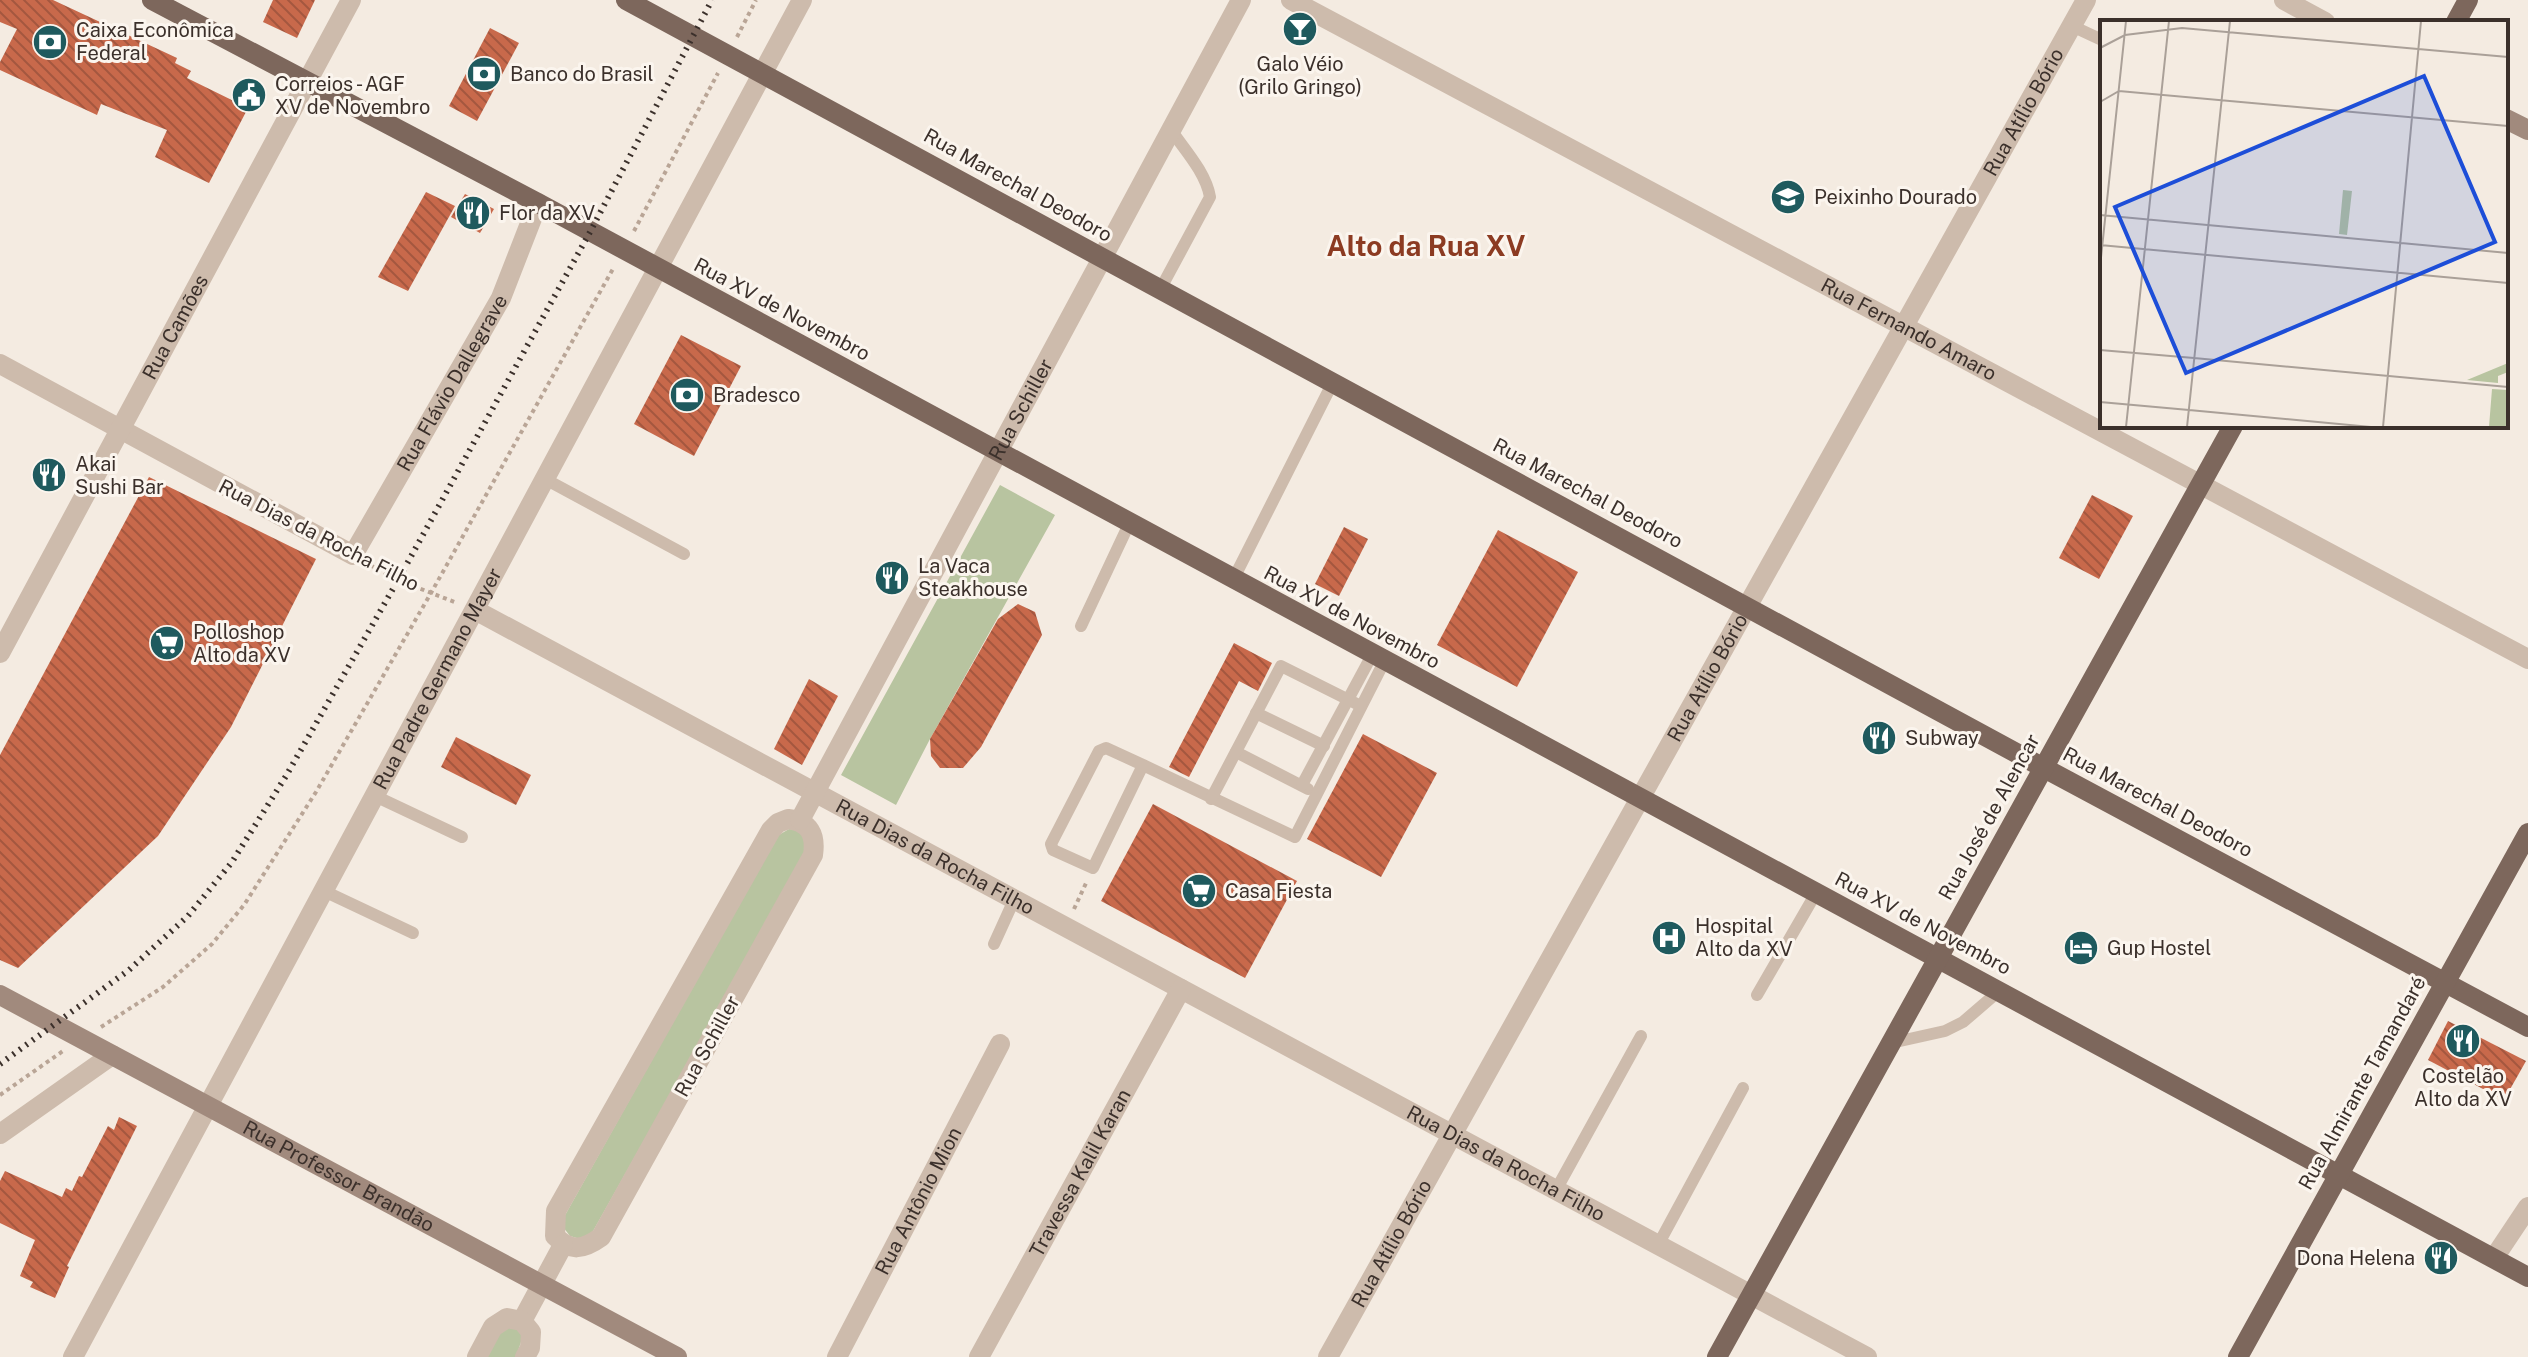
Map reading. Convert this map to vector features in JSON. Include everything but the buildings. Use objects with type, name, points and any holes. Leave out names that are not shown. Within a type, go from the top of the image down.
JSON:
[{"type":"main road","name":"Rua XV de Novembro","points":[[152,0],[538,203],[2528,1277]]},
{"type":"main road","name":"Rua Marechal Deodoro","points":[[626,0],[2528,1027]]},
{"type":"main road","points":[[2457,20],[2468,0]]},
{"type":"main road","points":[[2508,120],[2528,130]]},
{"type":"main road","name":"Rua José de Alencar","points":[[1717,1357],[2232,428]]},
{"type":"main road","name":"Rua Almirante Tamandaré","points":[[2238,1357],[2528,833]]},
{"type":"main road","name":"Rua Professor Brandão","points":[[0,995],[677,1357]]},
{"type":"street","name":"Rua Camões","points":[[0,653],[351,0]]},
{"type":"street","name":"Rua Padre Germano Mayer","points":[[73,1357],[802,0]]},
{"type":"street","name":"Rua Schiller","points":[[563,1245],[574,1249],[588,1246],[601,1237],[813,855],[815,842],[809,827],[800,820],[1241,0]]},
{"type":"street","name":"Rua Fernando Amaro","points":[[1291,0],[2528,659]]},
{"type":"street","name":"Rua Atílio Bório","points":[[1328,1357],[2086,0]]},
{"type":"street","points":[[2284,0],[2321,20]]},
{"type":"street","name":"Rua Flávio Dallegrave","points":[[353,555],[501,298],[538,203]]},
{"type":"street","name":"Rua Dias da Rocha Filho","points":[[0,364],[353,555]]},
{"type":"street","name":"Rua Dias da Rocha Filho","points":[[475,610],[1867,1357]]},
{"type":"street","points":[[522,1321],[563,1245],[555,1236],[556,1211],[771,830],[788,819],[800,820]]},
{"type":"street","name":"Travessa Kalil Karan","points":[[979,1357],[1181,989]]},
{"type":"street","name":"Rua Antônio Mion","points":[[837,1357],[1000,1044]]},
{"type":"street","points":[[0,1134],[112,1055]]},
{"type":"street","points":[[2494,1258],[2528,1207]]},
{"type":"street","points":[[477,1357],[493,1327],[507,1318],[522,1321],[531,1332],[525,1357]]},
{"type":"lane","points":[[2072,26],[2100,39]]},
{"type":"lane","points":[[1161,288],[1210,197],[1196,165],[1171,130]]},
{"type":"lane","points":[[1233,580],[1333,382]]},
{"type":"lane","points":[[545,479],[684,554]]},
{"type":"lane","points":[[1081,626],[1129,524]]},
{"type":"lane","points":[[1143,765],[1093,868],[1053,850],[1051,844],[1099,751],[1106,748],[1143,765],[1211,799],[1295,837],[1378,658]]},
{"type":"lane","points":[[1211,799],[1281,666],[1355,702]]},
{"type":"lane","points":[[1302,785],[1324,746],[1355,702]]},
{"type":"lane","points":[[1256,713],[1324,746]]},
{"type":"lane","points":[[1236,752],[1316,793]]},
{"type":"lane","points":[[375,796],[462,837]]},
{"type":"lane","points":[[324,891],[413,933]]},
{"type":"lane","points":[[1757,995],[1816,893]]},
{"type":"lane","points":[[994,944],[1014,900]]},
{"type":"lane","points":[[1891,1043],[1954,1027],[1999,991]]},
{"type":"lane","points":[[1556,1190],[1641,1036]]},
{"type":"lane","points":[[1658,1245],[1743,1088]]},
{"type":"path","points":[[736,38],[756,0]]},
{"type":"path","points":[[632,234],[715,80]]},
{"type":"path","points":[[102,1027],[163,987],[212,944],[244,905],[316,792],[609,276]]},
{"type":"path","name":"Rua Dias da Rocha Filho","points":[[353,555],[398,580],[475,610]]},
{"type":"path","points":[[1064,926],[1093,868]]},
{"type":"path","points":[[0,1095],[60,1053]]},
{"type":"green space","points":[[1000,485],[1055,515],[896,805],[841,775]]},
{"type":"green space","points":[[789,829],[798,830],[805,838],[807,851],[592,1233],[580,1239],[570,1236],[563,1227],[564,1217],[777,836]]},
{"type":"green space","points":[[509,1325],[518,1329],[523,1336],[516,1357],[485,1357],[499,1330]]},
{"type":"railway","points":[[0,1064],[129,970],[188,916],[232,862],[286,776],[398,580],[590,232],[712,0]]},
{"type":"place","name":"Galo Véio (Grilo Gringo)","points":[[1300,29]]},
{"type":"place","name":"Caixa Econômica Federal","points":[[50,42]]},
{"type":"place","name":"Banco do Brasil","points":[[484,74]]},
{"type":"place","name":"Correios - AGF XV de Novembro","points":[[249,95]]},
{"type":"place","name":"Peixinho Dourado","points":[[1788,197]]},
{"type":"place","name":"Flor da XV","points":[[473,213]]},
{"type":"place","name":"Bradesco","points":[[687,395]]},
{"type":"place","name":"Akai Sushi Bar","points":[[49,475]]},
{"type":"place","name":"La Vaca Steakhouse","points":[[892,578]]},
{"type":"place","name":"Polloshop Alto da XV","points":[[167,643]]},
{"type":"place","name":"Subway","points":[[1879,738]]},
{"type":"place","name":"Casa Fiesta","points":[[1199,891]]},
{"type":"place","name":"Hospital Alto da XV","points":[[1669,938]]},
{"type":"place","name":"Gup Hostel","points":[[2081,948]]},
{"type":"place","name":"Costelão Alto da XV","points":[[2463,1041]]},
{"type":"place","name":"Dona Helena","points":[[2441,1258]]},
{"type":"district","name":"Alto da Rua XV","points":[[1426,246]]}]
